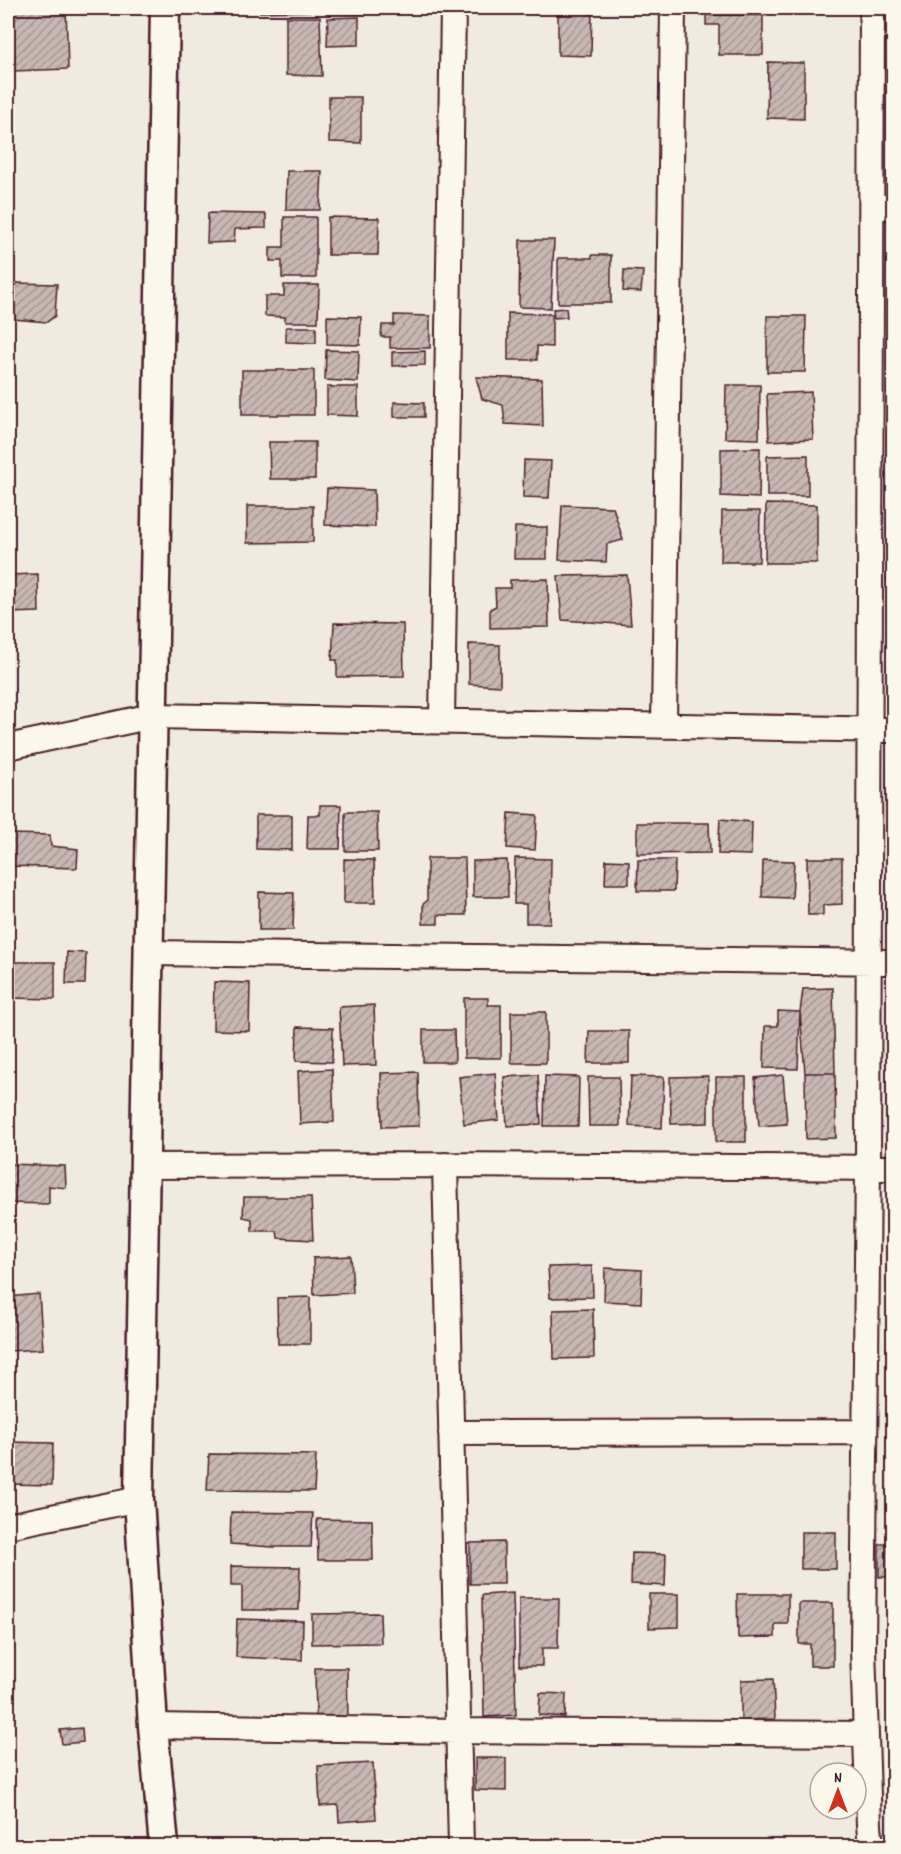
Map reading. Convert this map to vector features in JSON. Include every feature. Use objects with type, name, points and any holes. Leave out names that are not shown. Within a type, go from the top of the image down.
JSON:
[{"type":"street","points":[[164,1846],[153,1726],[139,1499],[165,8]]},
{"type":"street","points":[[442,721],[453,8]]},
{"type":"street","points":[[664,726],[673,8]]},
{"type":"street","points":[[871,1846],[863,1649],[868,1167],[869,730],[882,455],[883,207],[872,8]]},
{"type":"street","points":[[8,747],[152,716],[894,730]]},
{"type":"street","points":[[148,953],[894,963]]},
{"type":"street","points":[[144,1166],[445,1165],[894,1168]]},
{"type":"street","points":[[445,1165],[461,1846]]},
{"type":"street","points":[[451,1433],[864,1432]]},
{"type":"street","points":[[8,1526],[139,1499]]},
{"type":"street","points":[[153,1726],[866,1734]]},
{"type":"building","points":[[15,8],[66,8],[68,69],[12,71]]},
{"type":"building","points":[[260,8],[322,8],[322,11],[260,12]]},
{"type":"building","points":[[326,8],[363,8],[363,14],[326,13]]},
{"type":"building","points":[[558,8],[592,8],[591,56],[558,55]]},
{"type":"building","points":[[706,15],[763,15],[763,55],[719,55],[719,25],[706,25]]},
{"type":"building","points":[[286,17],[320,17],[322,76],[286,75]]},
{"type":"building","points":[[359,17],[359,45],[327,46],[328,18]]},
{"type":"building","points":[[768,62],[804,63],[804,119],[767,118]]},
{"type":"building","points":[[329,97],[361,97],[361,143],[329,142]]},
{"type":"building","points":[[287,171],[322,171],[320,210],[286,210]]},
{"type":"building","points":[[208,213],[266,214],[266,228],[235,229],[234,242],[207,243]]},
{"type":"building","points":[[284,217],[316,217],[316,278],[282,278],[282,261],[270,261],[270,247],[284,247]]},
{"type":"building","points":[[328,217],[379,218],[378,255],[328,255]]},
{"type":"building","points":[[520,240],[554,240],[551,308],[519,307]]},
{"type":"building","points":[[890,245],[894,245],[894,278],[890,278]]},
{"type":"building","points":[[592,255],[611,255],[611,303],[558,303],[558,258],[592,258]]},
{"type":"building","points":[[624,270],[643,271],[641,292],[623,291]]},
{"type":"building","points":[[15,283],[57,284],[55,316],[47,322],[13,319]]},
{"type":"building","points":[[284,285],[319,285],[318,322],[285,322],[285,317],[265,316],[265,296],[284,296]]},
{"type":"building","points":[[566,308],[567,317],[554,318],[553,309]]},
{"type":"building","points":[[508,313],[552,314],[552,347],[537,346],[537,360],[508,360]]},
{"type":"building","points":[[394,315],[430,316],[430,348],[390,348],[390,337],[381,337],[382,325],[394,325]]},
{"type":"building","points":[[327,316],[361,317],[360,345],[327,344]]},
{"type":"building","points":[[767,316],[806,316],[805,372],[767,372]]},
{"type":"building","points":[[286,327],[316,327],[316,343],[286,342]]},
{"type":"building","points":[[326,350],[359,351],[358,382],[325,380]]},
{"type":"building","points":[[425,351],[425,365],[392,366],[392,352]]},
{"type":"building","points":[[242,370],[314,370],[314,415],[242,415]]},
{"type":"building","points":[[476,377],[542,379],[543,426],[505,424],[503,405],[482,399]]},
{"type":"building","points":[[726,385],[760,385],[759,439],[725,438]]},
{"type":"building","points":[[327,387],[358,387],[358,416],[327,415]]},
{"type":"building","points":[[811,392],[813,439],[769,441],[767,394]]},
{"type":"building","points":[[394,402],[424,403],[424,417],[394,417]]},
{"type":"building","points":[[269,442],[315,442],[315,479],[270,479]]},
{"type":"building","points":[[760,448],[759,498],[721,496],[721,449]]},
{"type":"building","points":[[808,455],[808,496],[767,496],[767,456]]},
{"type":"building","points":[[524,460],[551,461],[549,498],[523,497]]},
{"type":"building","points":[[327,488],[374,490],[375,527],[325,525]]},
{"type":"building","points":[[766,504],[817,505],[817,563],[765,563]]},
{"type":"building","points":[[562,505],[613,507],[623,540],[607,544],[606,562],[559,560]]},
{"type":"building","points":[[247,506],[313,506],[313,542],[247,543]]},
{"type":"building","points":[[722,511],[760,511],[759,562],[721,562]]},
{"type":"building","points":[[515,527],[547,527],[547,559],[514,559]]},
{"type":"building","points":[[889,547],[894,548],[894,580],[887,580]]},
{"type":"building","points":[[38,574],[39,612],[8,613],[8,575]]},
{"type":"building","points":[[627,575],[631,625],[562,620],[558,576]]},
{"type":"building","points":[[548,579],[549,627],[490,628],[490,609],[496,606],[495,588],[510,588],[510,580]]},
{"type":"building","points":[[334,623],[403,624],[404,676],[337,677],[337,660],[332,660]]},
{"type":"building","points":[[469,644],[500,645],[500,686],[469,684]]},
{"type":"building","points":[[320,805],[341,805],[340,849],[307,849],[308,815],[320,815]]},
{"type":"building","points":[[345,812],[377,812],[378,851],[345,851]]},
{"type":"building","points":[[509,813],[537,815],[535,850],[507,848]]},
{"type":"building","points":[[256,815],[292,815],[292,850],[256,849]]},
{"type":"building","points":[[720,819],[752,822],[751,855],[718,854]]},
{"type":"building","points":[[637,823],[709,823],[710,853],[637,854]]},
{"type":"building","points":[[11,834],[50,835],[51,846],[78,849],[77,868],[8,866]]},
{"type":"building","points":[[427,858],[465,858],[466,915],[438,915],[438,924],[423,924],[423,904],[427,901]]},
{"type":"building","points":[[515,858],[551,859],[550,923],[526,923],[526,904],[514,904]]},
{"type":"building","points":[[807,858],[842,858],[842,904],[823,905],[823,915],[808,915]]},
{"type":"building","points":[[344,859],[374,860],[375,903],[344,903]]},
{"type":"building","points":[[507,860],[508,897],[473,897],[473,861]]},
{"type":"building","points":[[606,860],[629,861],[629,884],[605,884]]},
{"type":"building","points":[[638,860],[675,860],[674,891],[637,891]]},
{"type":"building","points":[[763,860],[794,861],[792,898],[762,897]]},
{"type":"building","points":[[259,892],[294,893],[293,930],[259,930]]},
{"type":"building","points":[[67,952],[86,953],[85,984],[66,984]]},
{"type":"building","points":[[8,962],[55,962],[55,999],[8,998]]},
{"type":"building","points":[[214,982],[250,983],[249,1031],[213,1030]]},
{"type":"building","points":[[833,988],[835,1073],[805,1073],[800,1012],[803,989]]},
{"type":"building","points":[[464,998],[488,998],[488,1005],[501,1005],[501,1058],[464,1058]]},
{"type":"building","points":[[374,1005],[376,1065],[342,1066],[339,1007]]},
{"type":"building","points":[[778,1011],[800,1012],[798,1069],[764,1068],[765,1026],[778,1026]]},
{"type":"building","points":[[511,1012],[546,1012],[546,1063],[511,1063]]},
{"type":"building","points":[[297,1027],[333,1028],[332,1062],[296,1061]]},
{"type":"building","points":[[423,1030],[454,1030],[455,1062],[423,1062]]},
{"type":"building","points":[[589,1031],[629,1031],[629,1063],[588,1063]]},
{"type":"building","points":[[332,1069],[334,1122],[300,1124],[298,1071]]},
{"type":"building","points":[[418,1072],[419,1126],[382,1127],[381,1073]]},
{"type":"building","points":[[495,1073],[499,1120],[464,1124],[459,1077]]},
{"type":"building","points":[[805,1073],[835,1073],[836,1138],[806,1139]]},
{"type":"building","points":[[538,1075],[541,1124],[507,1126],[504,1077]]},
{"type":"building","points":[[783,1075],[787,1124],[759,1126],[755,1078]]},
{"type":"building","points":[[545,1076],[579,1077],[578,1126],[544,1126]]},
{"type":"building","points":[[631,1076],[664,1077],[662,1128],[629,1126]]},
{"type":"building","points":[[708,1076],[708,1123],[671,1124],[670,1077]]},
{"type":"building","points":[[588,1077],[619,1077],[620,1126],[589,1126]]},
{"type":"building","points":[[716,1077],[746,1077],[746,1142],[716,1142]]},
{"type":"building","points":[[8,1164],[65,1166],[66,1188],[49,1186],[49,1204],[8,1203]]},
{"type":"building","points":[[244,1197],[311,1197],[313,1240],[278,1238],[277,1231],[252,1231],[252,1219],[243,1217]]},
{"type":"building","points":[[351,1256],[353,1293],[314,1295],[313,1258]]},
{"type":"building","points":[[592,1266],[593,1297],[550,1298],[548,1267]]},
{"type":"building","points":[[605,1268],[642,1270],[641,1303],[604,1301]]},
{"type":"building","points":[[39,1294],[43,1349],[8,1351],[8,1297]]},
{"type":"building","points":[[310,1297],[310,1344],[278,1344],[277,1298]]},
{"type":"building","points":[[593,1309],[594,1358],[554,1359],[553,1310]]},
{"type":"building","points":[[8,1442],[53,1443],[52,1485],[8,1484]]},
{"type":"building","points":[[209,1454],[316,1455],[314,1491],[207,1490]]},
{"type":"building","points":[[231,1512],[313,1513],[311,1547],[230,1544]]},
{"type":"building","points":[[317,1519],[372,1520],[373,1560],[318,1560]]},
{"type":"building","points":[[801,1532],[836,1532],[836,1569],[801,1569]]},
{"type":"building","points":[[504,1542],[504,1584],[470,1584],[470,1543]]},
{"type":"building","points":[[879,1544],[894,1544],[894,1577],[879,1577]]},
{"type":"building","points":[[632,1553],[666,1554],[665,1586],[631,1584]]},
{"type":"building","points":[[231,1566],[300,1567],[299,1610],[242,1610],[242,1586],[231,1586]]},
{"type":"building","points":[[513,1593],[516,1715],[484,1717],[482,1595]]},
{"type":"building","points":[[649,1594],[679,1594],[679,1627],[649,1628]]},
{"type":"building","points":[[737,1594],[788,1594],[788,1624],[775,1624],[775,1637],[738,1638]]},
{"type":"building","points":[[519,1598],[559,1598],[558,1648],[542,1648],[542,1666],[519,1666]]},
{"type":"building","points":[[799,1603],[833,1603],[833,1666],[810,1666],[810,1644],[799,1644]]},
{"type":"building","points":[[380,1613],[381,1643],[312,1644],[312,1614]]},
{"type":"building","points":[[237,1619],[303,1621],[302,1660],[236,1657]]},
{"type":"building","points":[[315,1668],[347,1668],[348,1719],[316,1720]]},
{"type":"building","points":[[773,1679],[775,1719],[741,1720],[741,1680]]},
{"type":"building","points":[[540,1693],[566,1694],[565,1717],[539,1715]]},
{"type":"building","points":[[82,1728],[83,1742],[62,1744],[60,1730]]},
{"type":"building","points":[[886,1728],[894,1728],[894,1739],[887,1740]]},
{"type":"building","points":[[475,1758],[506,1758],[506,1791],[475,1790]]},
{"type":"building","points":[[373,1763],[376,1819],[339,1822],[338,1805],[320,1806],[318,1766]]}]
